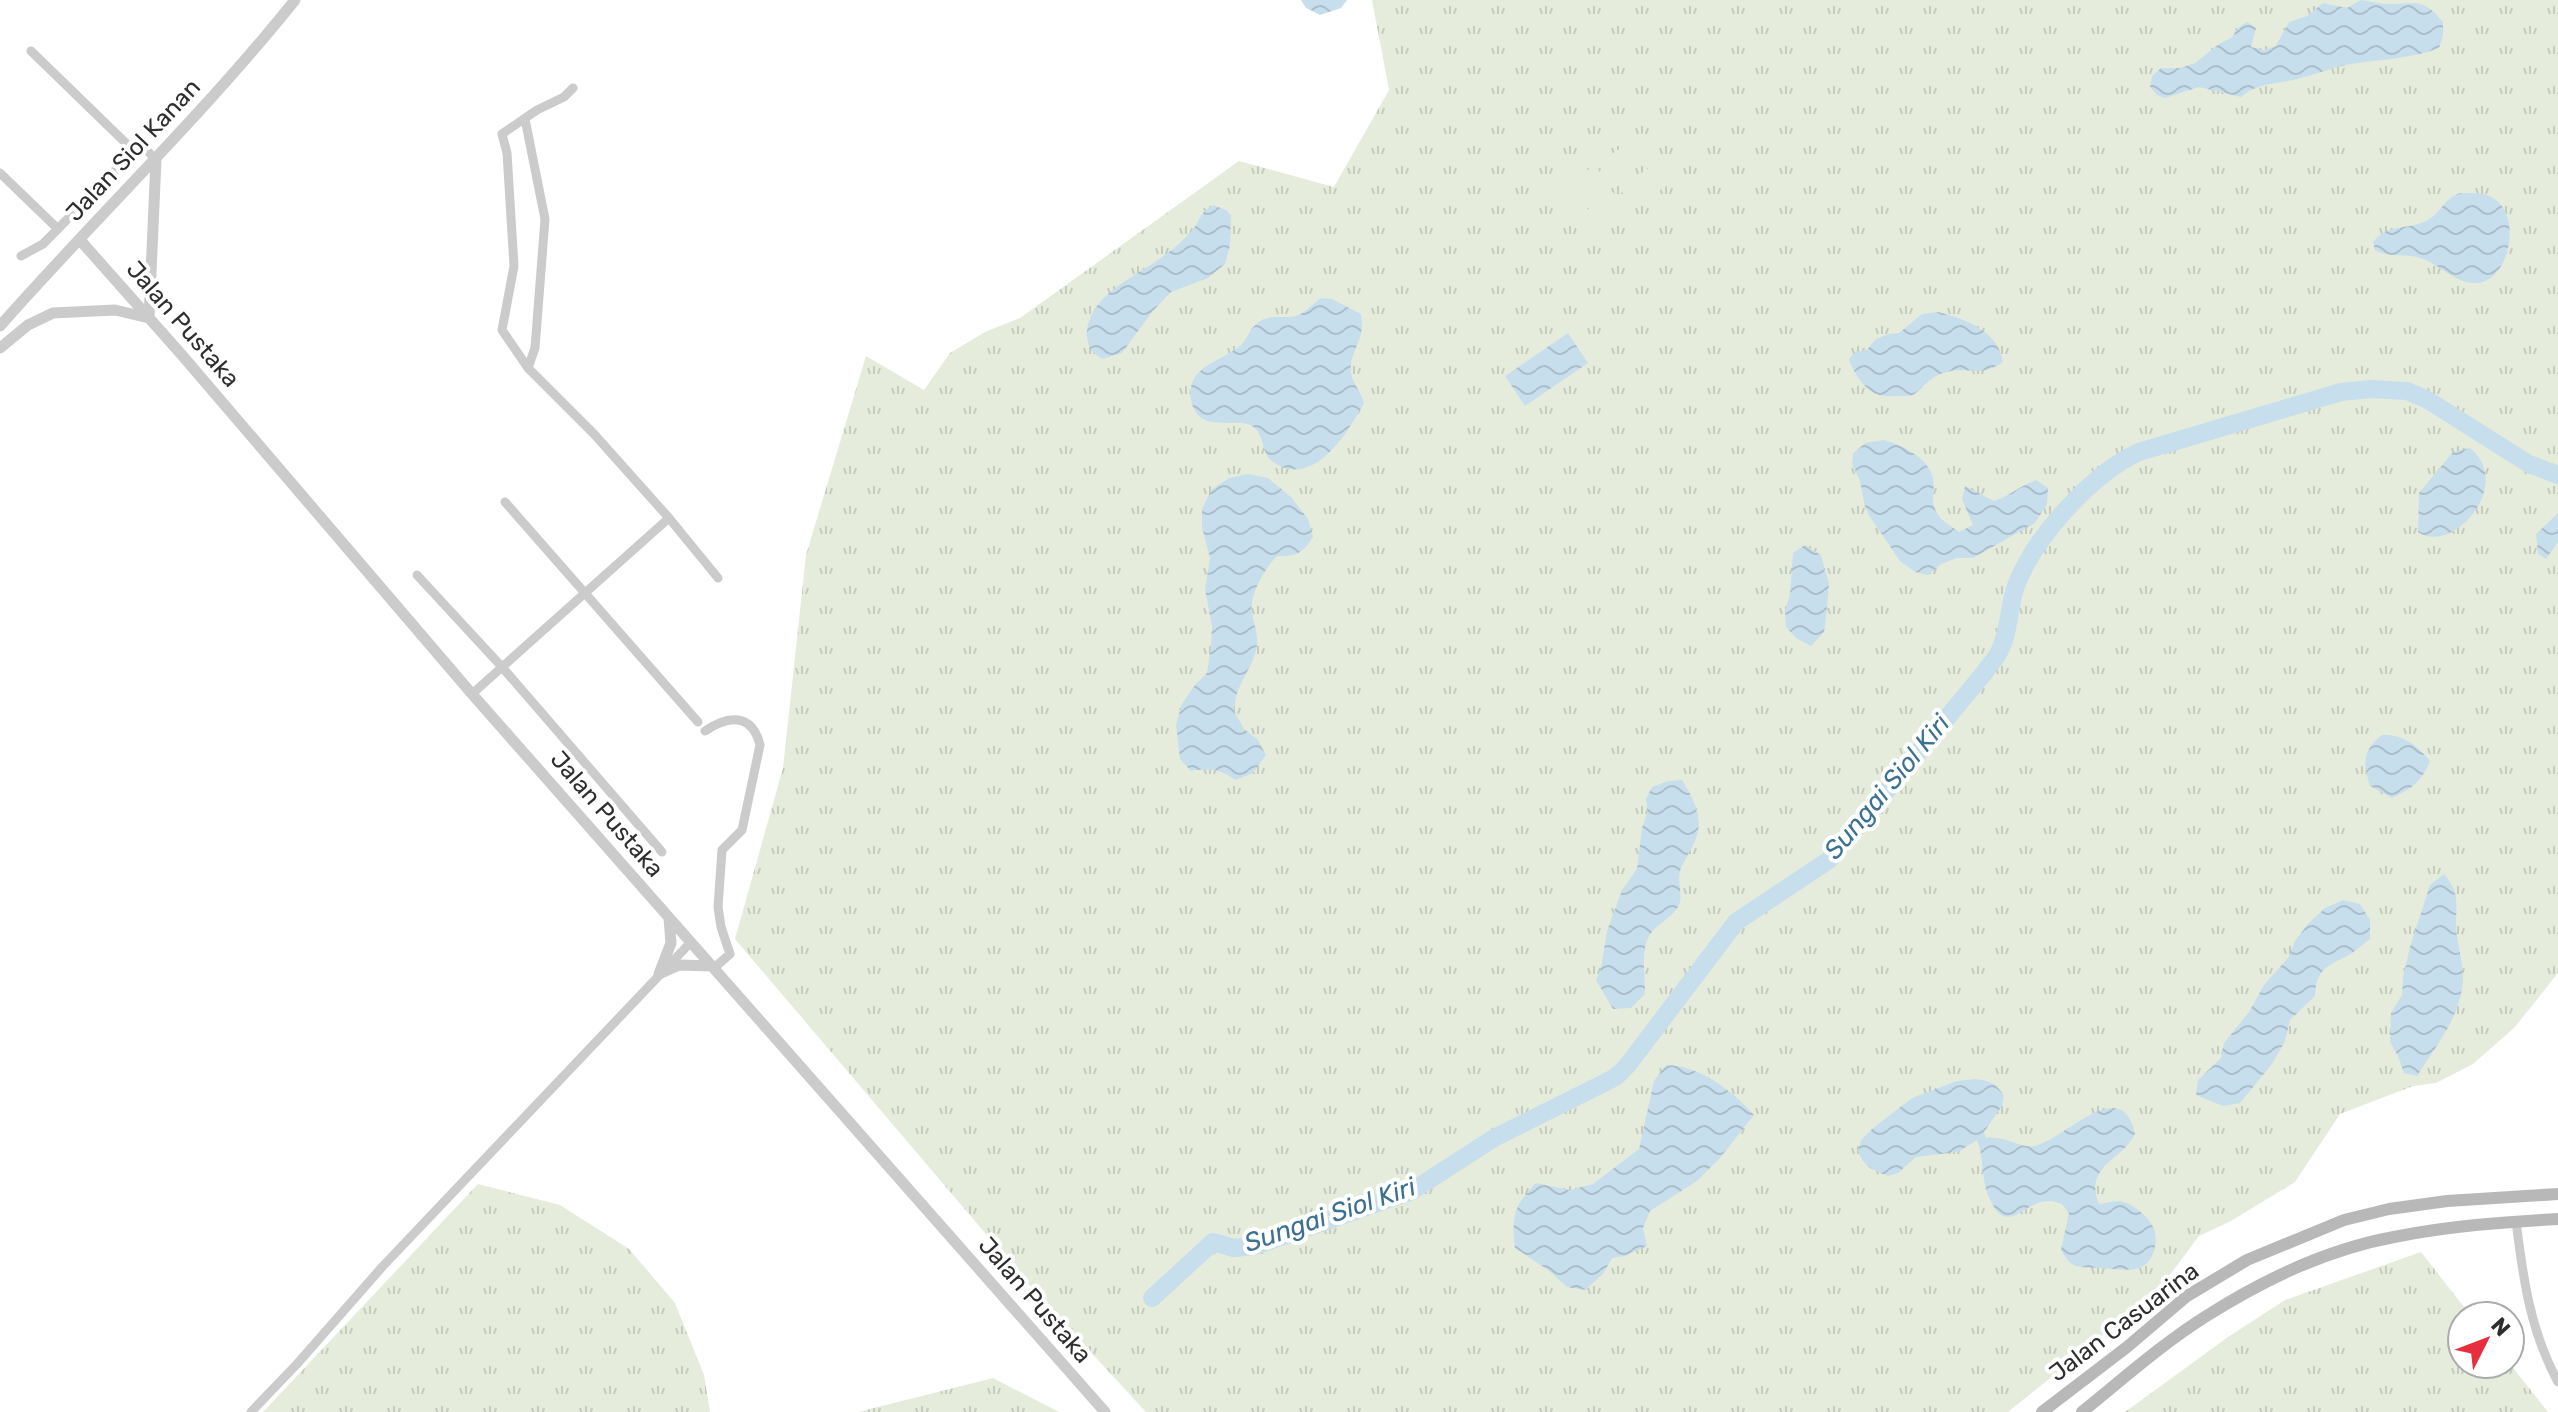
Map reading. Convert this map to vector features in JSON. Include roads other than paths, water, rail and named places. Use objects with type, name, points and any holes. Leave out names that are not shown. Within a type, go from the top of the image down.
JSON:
[{"type":"main road","name":"Jalan Casuarina","points":[[2042,1412],[2187,1296],[2247,1260],[2344,1220],[2389,1209],[2447,1201],[2558,1194]]},
{"type":"main road","name":"Jalan Casuarina","points":[[2082,1412],[2162,1347],[2206,1316],[2299,1266],[2391,1237],[2449,1228],[2558,1219]]},
{"type":"street","name":"Jalan Siol Kanan","points":[[0,326],[156,160],[295,0]]},
{"type":"street","points":[[31,51],[134,151]]},
{"type":"street","points":[[573,88],[564,97],[502,134],[507,153],[514,266],[502,330],[528,368],[594,434],[718,578]]},
{"type":"street","points":[[525,119],[545,219],[535,348],[528,368]]},
{"type":"street","points":[[0,348],[28,325],[53,313],[115,310],[149,318],[156,160],[141,144],[43,244],[21,256]]},
{"type":"street","points":[[0,173],[58,229]]},
{"type":"street","name":"Jalan Pustaka","points":[[80,240],[472,694],[1105,1412]]},
{"type":"street","points":[[505,502],[698,722]]},
{"type":"street","points":[[472,694],[669,518]]},
{"type":"street","points":[[417,575],[502,667],[662,852]]},
{"type":"street","points":[[659,974],[679,965],[712,967],[730,954],[718,907],[722,850],[742,830],[760,745],[757,733],[739,720],[724,721],[705,731]]},
{"type":"street","points":[[659,974],[671,943],[669,918]]},
{"type":"street","points":[[251,1412],[383,1266],[691,942]]},
{"type":"street","points":[[2516,1221],[2524,1288],[2547,1362],[2558,1382]]},
{"type":"water","points":[[1301,0],[1347,0],[1341,8],[1320,15],[1306,8]]},
{"type":"water","points":[[2361,0],[2426,6],[2443,22],[2439,48],[2410,56],[2342,66],[2266,85],[2241,97],[2199,87],[2165,98],[2150,87],[2152,76],[2161,68],[2181,68],[2195,63],[2231,38],[2247,22],[2256,28],[2251,47],[2264,50],[2276,46],[2289,22],[2307,16],[2323,3],[2347,8]]},
{"type":"water","points":[[2460,193],[2492,197],[2504,209],[2508,221],[2510,235],[2503,263],[2485,281],[2466,282],[2423,259],[2375,250],[2373,242],[2386,231],[2416,225],[2431,218],[2450,198]]},
{"type":"water","points":[[1213,205],[1231,215],[1230,245],[1225,264],[1208,278],[1171,292],[1122,353],[1102,359],[1090,350],[1087,332],[1097,306],[1118,286],[1177,246]]},
{"type":"water","points":[[1321,298],[1332,299],[1361,314],[1361,332],[1352,358],[1351,373],[1364,403],[1328,454],[1302,469],[1288,469],[1269,458],[1259,434],[1252,426],[1201,418],[1191,400],[1191,388],[1200,372],[1241,345],[1260,321],[1296,316]]},
{"type":"water","points":[[1938,312],[1969,322],[1987,334],[1995,342],[2003,362],[1987,370],[1943,373],[1912,396],[1878,395],[1867,388],[1849,359],[1855,352],[1867,350],[1876,339],[1899,333],[1922,314]]},
{"type":"water","points":[[1568,333],[1588,363],[1525,406],[1505,376]]},
{"type":"water","points":[[1884,440],[1907,449],[1926,464],[1933,478],[1936,511],[1959,532],[1973,525],[1962,499],[1965,486],[1994,501],[2036,480],[2048,488],[2047,504],[2035,523],[1973,558],[1957,558],[1941,564],[1928,575],[1915,572],[1900,561],[1870,517],[1852,464],[1853,454],[1865,443]]},
{"type":"water","points":[[2470,448],[2482,463],[2486,480],[2474,513],[2447,534],[2432,537],[2418,532],[2419,493],[2453,452]]},
{"type":"water","points":[[1248,474],[1268,478],[1291,497],[1308,519],[1313,537],[1298,553],[1277,556],[1255,590],[1252,613],[1257,645],[1238,692],[1234,711],[1244,729],[1258,740],[1266,755],[1253,773],[1235,780],[1214,770],[1191,771],[1180,759],[1176,725],[1182,704],[1207,673],[1211,646],[1212,626],[1205,589],[1210,558],[1202,527],[1202,509],[1211,490],[1229,478]]},
{"type":"water","points":[[2558,513],[2558,542],[2546,559],[2538,554],[2536,534]]},
{"type":"water","points":[[1805,545],[1821,555],[1829,584],[1824,632],[1811,646],[1796,638],[1786,627],[1785,611],[1790,594],[1793,553]]},
{"type":"water","points":[[2382,735],[2397,736],[2409,742],[2430,761],[2416,784],[2392,798],[2370,786],[2366,771],[2368,752]]},
{"type":"water","points":[[1682,780],[1694,803],[1699,826],[1680,871],[1680,903],[1648,938],[1644,958],[1645,994],[1631,1008],[1613,1009],[1596,980],[1607,931],[1622,890],[1637,869],[1642,828],[1648,811],[1646,799],[1652,787]]},
{"type":"water","points":[[2444,874],[2453,887],[2456,899],[2462,988],[2450,1023],[2417,1076],[2404,1073],[2390,1042],[2391,1013],[2402,995],[2410,947],[2430,885]]},
{"type":"water","points":[[2343,900],[2360,904],[2370,920],[2370,939],[2320,974],[2315,996],[2290,1020],[2285,1041],[2272,1064],[2240,1103],[2223,1106],[2196,1095],[2198,1080],[2221,1058],[2224,1043],[2249,1012],[2264,985],[2288,958],[2295,941],[2325,908]]},
{"type":"water","points":[[1666,1065],[1703,1074],[1736,1097],[1754,1115],[1697,1181],[1650,1211],[1643,1228],[1647,1246],[1612,1258],[1603,1274],[1585,1290],[1567,1287],[1515,1248],[1514,1220],[1519,1205],[1536,1183],[1570,1190],[1593,1184],[1639,1149],[1654,1081]]},
{"type":"water","points":[[1975,1079],[1992,1083],[2004,1096],[2002,1106],[1984,1132],[1986,1138],[2035,1146],[2105,1109],[2118,1109],[2128,1116],[2135,1134],[2100,1172],[2095,1191],[2099,1204],[2124,1202],[2136,1208],[2150,1222],[2156,1243],[2149,1261],[2135,1269],[2124,1270],[2071,1263],[2061,1250],[2069,1213],[2062,1204],[2040,1202],[2016,1215],[2002,1215],[1988,1195],[1977,1140],[1958,1152],[1916,1157],[1898,1173],[1888,1176],[1870,1168],[1862,1160],[1858,1151],[1861,1140],[1912,1098],[1957,1081]]},
{"type":"waterway","name":"Sungai Siol Kiri","points":[[1152,1298],[1213,1242],[1234,1248],[1255,1246],[1412,1191],[1494,1138],[1616,1077],[1736,922],[1829,860],[1985,672],[2003,644],[2016,586],[2036,547],[2067,508],[2121,462],[2139,452],[2341,392],[2371,389],[2407,391],[2426,399],[2529,464],[2558,475]]}]
